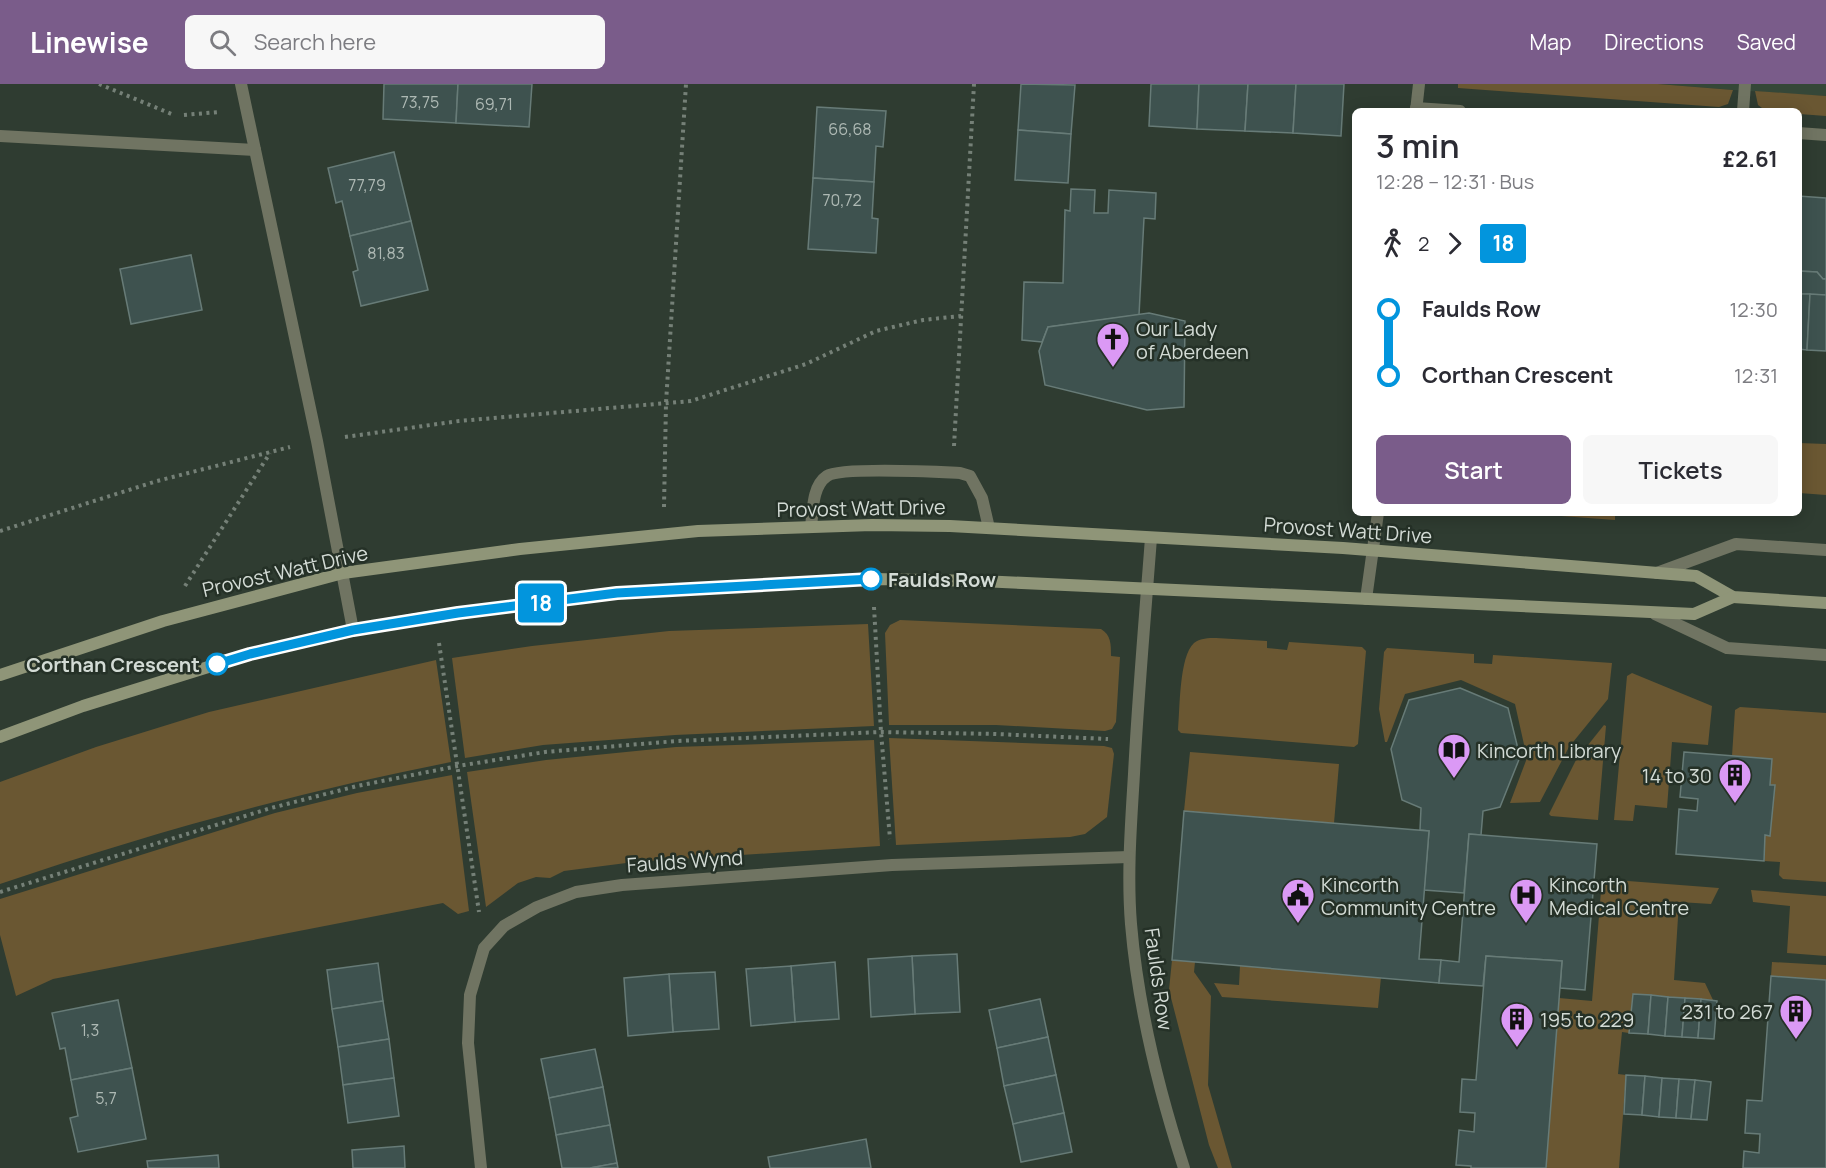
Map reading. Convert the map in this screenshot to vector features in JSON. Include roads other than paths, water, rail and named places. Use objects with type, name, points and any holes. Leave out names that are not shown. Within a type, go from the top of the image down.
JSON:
[{"type":"street","points":[[241,84],[317,441],[353,630]]},
{"type":"street","points":[[1416,108],[1419,84]]},
{"type":"street","points":[[1743,108],[1745,84]]},
{"type":"street","points":[[1802,133],[1826,135]]},
{"type":"street","points":[[0,136],[255,150]]},
{"type":"street","points":[[811,527],[816,491],[827,476],[849,471],[953,472],[970,476],[982,498],[989,528]]},
{"type":"street","points":[[1366,598],[1378,516]]},
{"type":"street","name":"Provost Watt Drive","points":[[0,675],[163,621],[343,573],[520,549],[698,531],[872,525],[989,528],[1373,551],[1696,576],[1732,597],[1826,603]]},
{"type":"street","name":"Faulds Row","points":[[1150,538],[1129,857],[1131,923],[1138,988],[1150,1051],[1185,1168]]},
{"type":"street","points":[[1657,573],[1736,544],[1826,550]]},
{"type":"street","name":"Provost Watt Drive","points":[[0,737],[83,706],[250,654],[353,630],[435,616],[617,593],[873,579],[1147,588],[1655,614],[1694,614],[1732,597]]},
{"type":"street","points":[[1655,614],[1727,648],[1826,654]]},
{"type":"street","name":"Faulds Wynd","points":[[481,1168],[468,1044],[470,995],[484,948],[504,926],[537,907],[576,891],[622,885],[892,866],[1129,857]]},
{"type":"place","name":"Our Lady of Aberdeen","points":[[1113,368]]},
{"type":"place","name":"Faulds Row","points":[[871,579]]},
{"type":"place","name":"Corthan Crescent","points":[[217,664]]},
{"type":"place","name":"Kincorth Library","points":[[1454,779]]},
{"type":"place","name":"14 to 30","points":[[1735,804]]},
{"type":"place","name":"Kincorth Community Centre","points":[[1298,924]]},
{"type":"place","name":"Kincorth Medical Centre","points":[[1526,924]]},
{"type":"place","name":"231 to 267","points":[[1796,1040]]},
{"type":"place","name":"195 to 229","points":[[1517,1048]]}]
